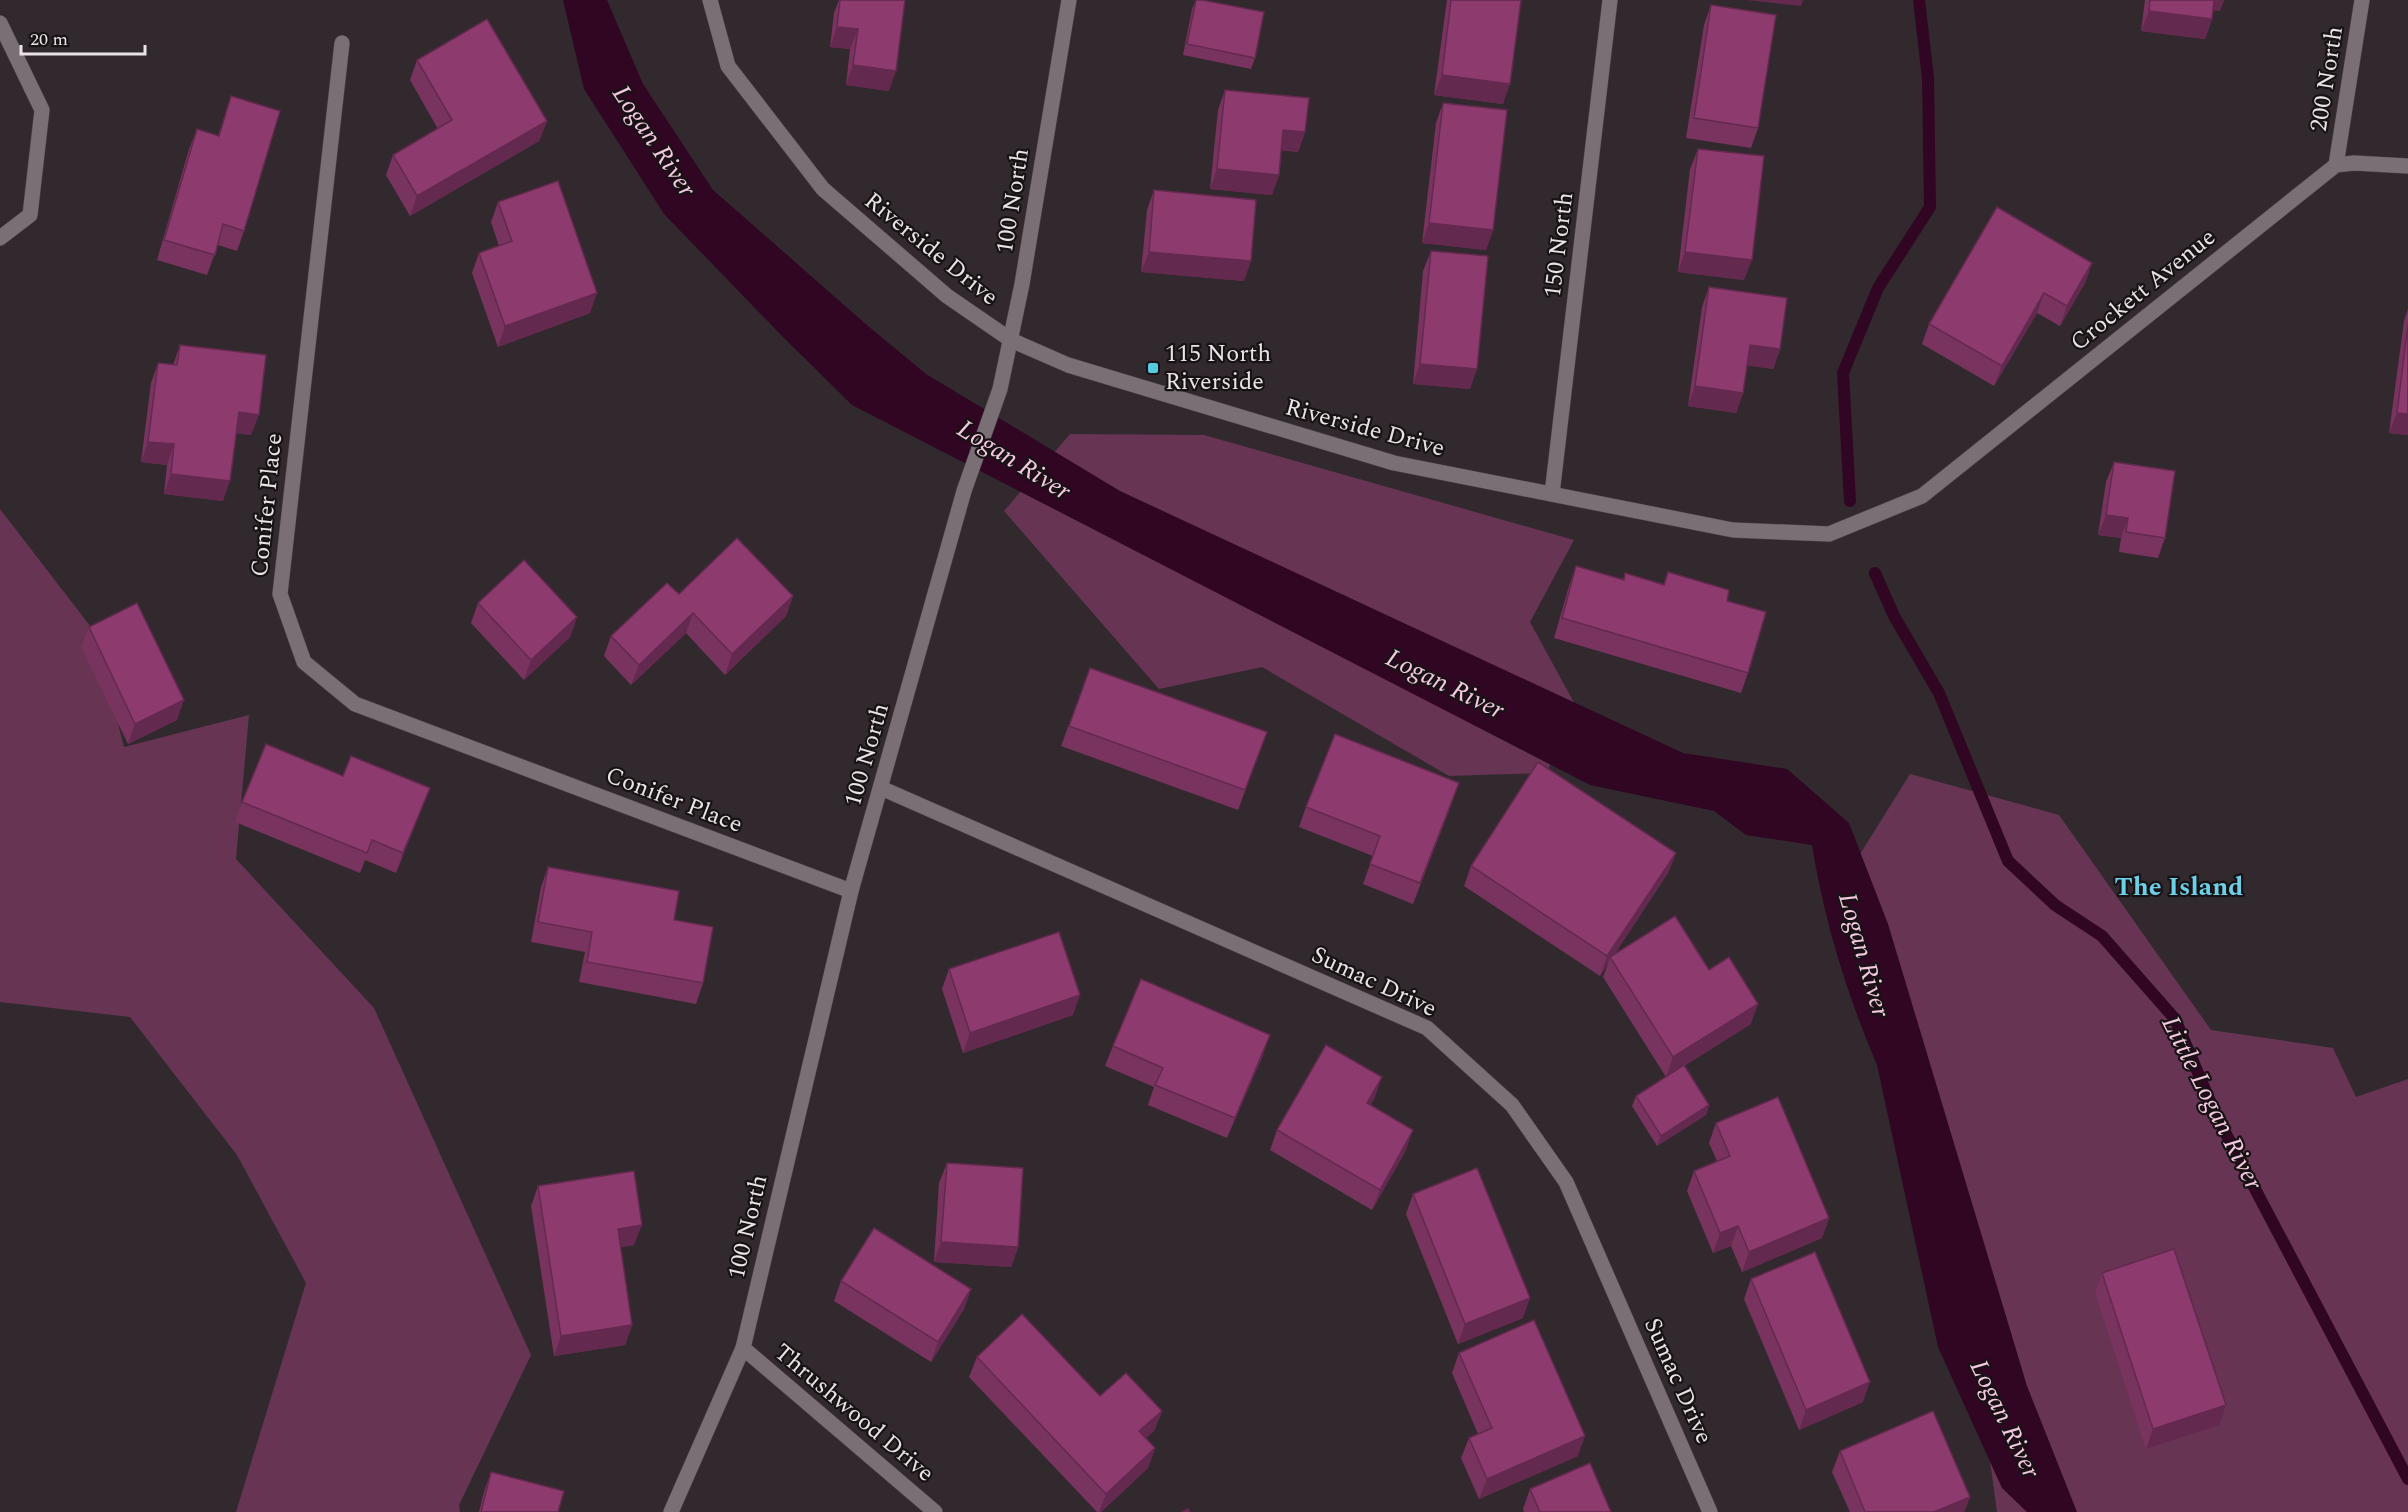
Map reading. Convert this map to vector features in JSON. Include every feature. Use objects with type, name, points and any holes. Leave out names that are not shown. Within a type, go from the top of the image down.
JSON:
[{"type":"street","name":"Riverside Drive","points":[[710,0],[728,66],[823,189],[948,296],[1011,340],[1068,365],[1394,463],[1733,530],[1829,534],[1922,496]]},
{"type":"street","name":"100 North","points":[[671,1512],[743,1348],[851,891],[964,491],[996,406],[1011,340],[1069,0]]},
{"type":"street","name":"150 North","points":[[1552,494],[1610,0]]},
{"type":"street","name":"200 North","points":[[2336,165],[2361,0]]},
{"type":"street","points":[[0,23],[42,110],[30,215],[0,238]]},
{"type":"street","name":"Conifer Place","points":[[342,43],[280,594],[304,662],[356,704],[851,891]]},
{"type":"street","points":[[2336,165],[2354,163],[2408,166]]},
{"type":"street","name":"Crockett Avenue","points":[[1922,496],[2336,165]]},
{"type":"street","name":"Sumac Drive","points":[[881,788],[1428,1028],[1512,1105],[1566,1182],[1710,1512]]},
{"type":"street","name":"Thrushwood Drive","points":[[743,1348],[935,1512]]},
{"type":"shaded area","points":[[1070,434],[1204,435],[1574,540],[1530,622],[1578,710],[1546,773],[1449,776],[1262,667],[1159,689],[1004,511]]},
{"type":"shaded area","points":[[0,509],[94,631],[124,747],[249,715],[236,859],[374,1008],[531,1355],[459,1505],[460,1512],[236,1512],[306,1283],[237,1155],[130,1017],[0,1002]]},
{"type":"shaded area","points":[[1910,774],[2059,815],[2211,1030],[2333,1048],[2356,1097],[2408,1079],[2408,1512],[1997,1512],[1961,1249],[1857,859]]},
{"type":"water","name":"Logan River","points":[[563,0],[607,0],[643,84],[713,190],[926,374],[1120,491],[1683,753],[1787,769],[1849,823],[1888,924],[2027,1386],[2077,1512],[2027,1512],[2002,1488],[1938,1347],[1877,1065],[1838,957],[1823,901],[1812,845],[1746,835],[1714,811],[1590,785],[852,405],[664,214],[584,89]]},
{"type":"building","points":[[840,0],[905,0],[896,71],[853,65],[858,29],[837,27]]},
{"type":"building","points":[[1196,0],[1264,12],[1255,58],[1187,44]]},
{"type":"building","points":[[1451,0],[1521,0],[1510,84],[1442,75]]},
{"type":"building","points":[[2150,0],[2214,0],[2212,19],[2149,11]]},
{"type":"building","points":[[1711,5],[1776,15],[1758,128],[1694,118]]},
{"type":"building","points":[[487,19],[547,121],[417,196],[393,155],[452,120],[417,60]]},
{"type":"building","points":[[1225,90],[1309,98],[1305,132],[1283,130],[1279,175],[1217,169]]},
{"type":"building","points":[[231,96],[280,111],[244,231],[223,224],[215,255],[164,240],[197,129],[219,136]]},
{"type":"building","points":[[1443,103],[1507,110],[1493,230],[1429,223]]},
{"type":"building","points":[[1698,149],[1764,156],[1752,260],[1685,252]]},
{"type":"building","points":[[558,181],[597,293],[505,326],[479,253],[512,241],[498,202]]},
{"type":"building","points":[[1154,190],[1256,200],[1251,261],[1149,252]]},
{"type":"building","points":[[1997,207],[2092,263],[2067,306],[2044,293],[2002,366],[1929,324]]},
{"type":"building","points":[[1431,251],[1488,256],[1477,369],[1420,364]]},
{"type":"building","points":[[1709,287],[1787,298],[1780,349],[1750,345],[1743,393],[1695,386]]},
{"type":"building","points":[[2408,324],[2408,414],[2397,413]]},
{"type":"building","points":[[180,345],[266,355],[259,415],[239,412],[230,481],[171,474],[174,444],[148,442],[158,363],[177,365]]},
{"type":"building","points":[[2114,462],[2175,471],[2165,538],[2126,532],[2128,518],[2106,515]]},
{"type":"building","points":[[737,538],[793,596],[732,654],[693,613],[639,665],[611,636],[667,583],[679,594]]},
{"type":"building","points":[[524,560],[577,617],[531,660],[478,603]]},
{"type":"building","points":[[1576,566],[1624,580],[1625,573],[1664,585],[1668,572],[1729,590],[1727,601],[1766,612],[1748,673],[1562,618]]},
{"type":"building","points":[[137,603],[184,700],[135,724],[89,627]]},
{"type":"building","points":[[1090,668],[1267,732],[1245,790],[1069,726]]},
{"type":"building","points":[[1335,734],[1459,783],[1420,883],[1370,864],[1380,836],[1306,807]]},
{"type":"building","points":[[266,744],[343,776],[351,756],[430,788],[403,853],[372,840],[367,853],[242,802]]},
{"type":"building","points":[[1538,762],[1676,853],[1607,956],[1471,866]]},
{"type":"building","points":[[548,867],[679,891],[674,920],[713,927],[703,983],[587,962],[592,932],[538,922]]},
{"type":"building","points":[[1675,916],[1709,970],[1729,957],[1758,1004],[1673,1057],[1610,957]]},
{"type":"building","points":[[1059,932],[1080,995],[970,1033],[949,969]]},
{"type":"building","points":[[1141,979],[1270,1035],[1235,1118],[1155,1085],[1163,1068],[1113,1046]]},
{"type":"building","points":[[1326,1045],[1382,1077],[1367,1103],[1413,1130],[1380,1190],[1277,1130]]},
{"type":"building","points":[[1684,1065],[1709,1105],[1661,1136],[1636,1096]]},
{"type":"building","points":[[1778,1097],[1829,1218],[1749,1252],[1738,1226],[1720,1233],[1694,1171],[1730,1156],[1716,1123]]},
{"type":"building","points":[[947,1163],[1023,1168],[1018,1247],[941,1242]]},
{"type":"building","points":[[1477,1168],[1530,1298],[1465,1324],[1413,1194]]},
{"type":"building","points":[[634,1171],[642,1225],[618,1229],[632,1325],[561,1336],[538,1186]]},
{"type":"building","points":[[874,1228],[971,1289],[938,1342],[841,1281]]},
{"type":"building","points":[[2174,1249],[2226,1405],[2153,1429],[2102,1273]]},
{"type":"building","points":[[1815,1252],[1870,1382],[1806,1410],[1751,1279]]},
{"type":"building","points":[[1022,1314],[1100,1396],[1126,1373],[1162,1411],[1139,1431],[1155,1448],[1106,1494],[977,1357]]},
{"type":"building","points":[[1534,1320],[1585,1436],[1487,1479],[1469,1438],[1492,1428],[1459,1353]]},
{"type":"building","points":[[1933,1411],[1970,1497],[1934,1512],[1865,1512],[1840,1451]]},
{"type":"building","points":[[1590,1463],[1611,1512],[1540,1512],[1530,1489]]},
{"type":"building","points":[[491,1472],[564,1491],[558,1512],[481,1512]]},
{"type":"waterway","points":[[1850,501],[1843,373],[1878,288],[1930,207],[1928,78],[1919,0]]},
{"type":"waterway","name":"Little Logan River","points":[[1875,573],[1894,616],[1939,693],[2008,861],[2055,905],[2102,936],[2175,1019],[2216,1115],[2408,1479]]},
{"type":"place","name":"115 North Riverside","points":[[1153,368]]},
{"type":"district","name":"The Island","points":[[2179,887]]}]
